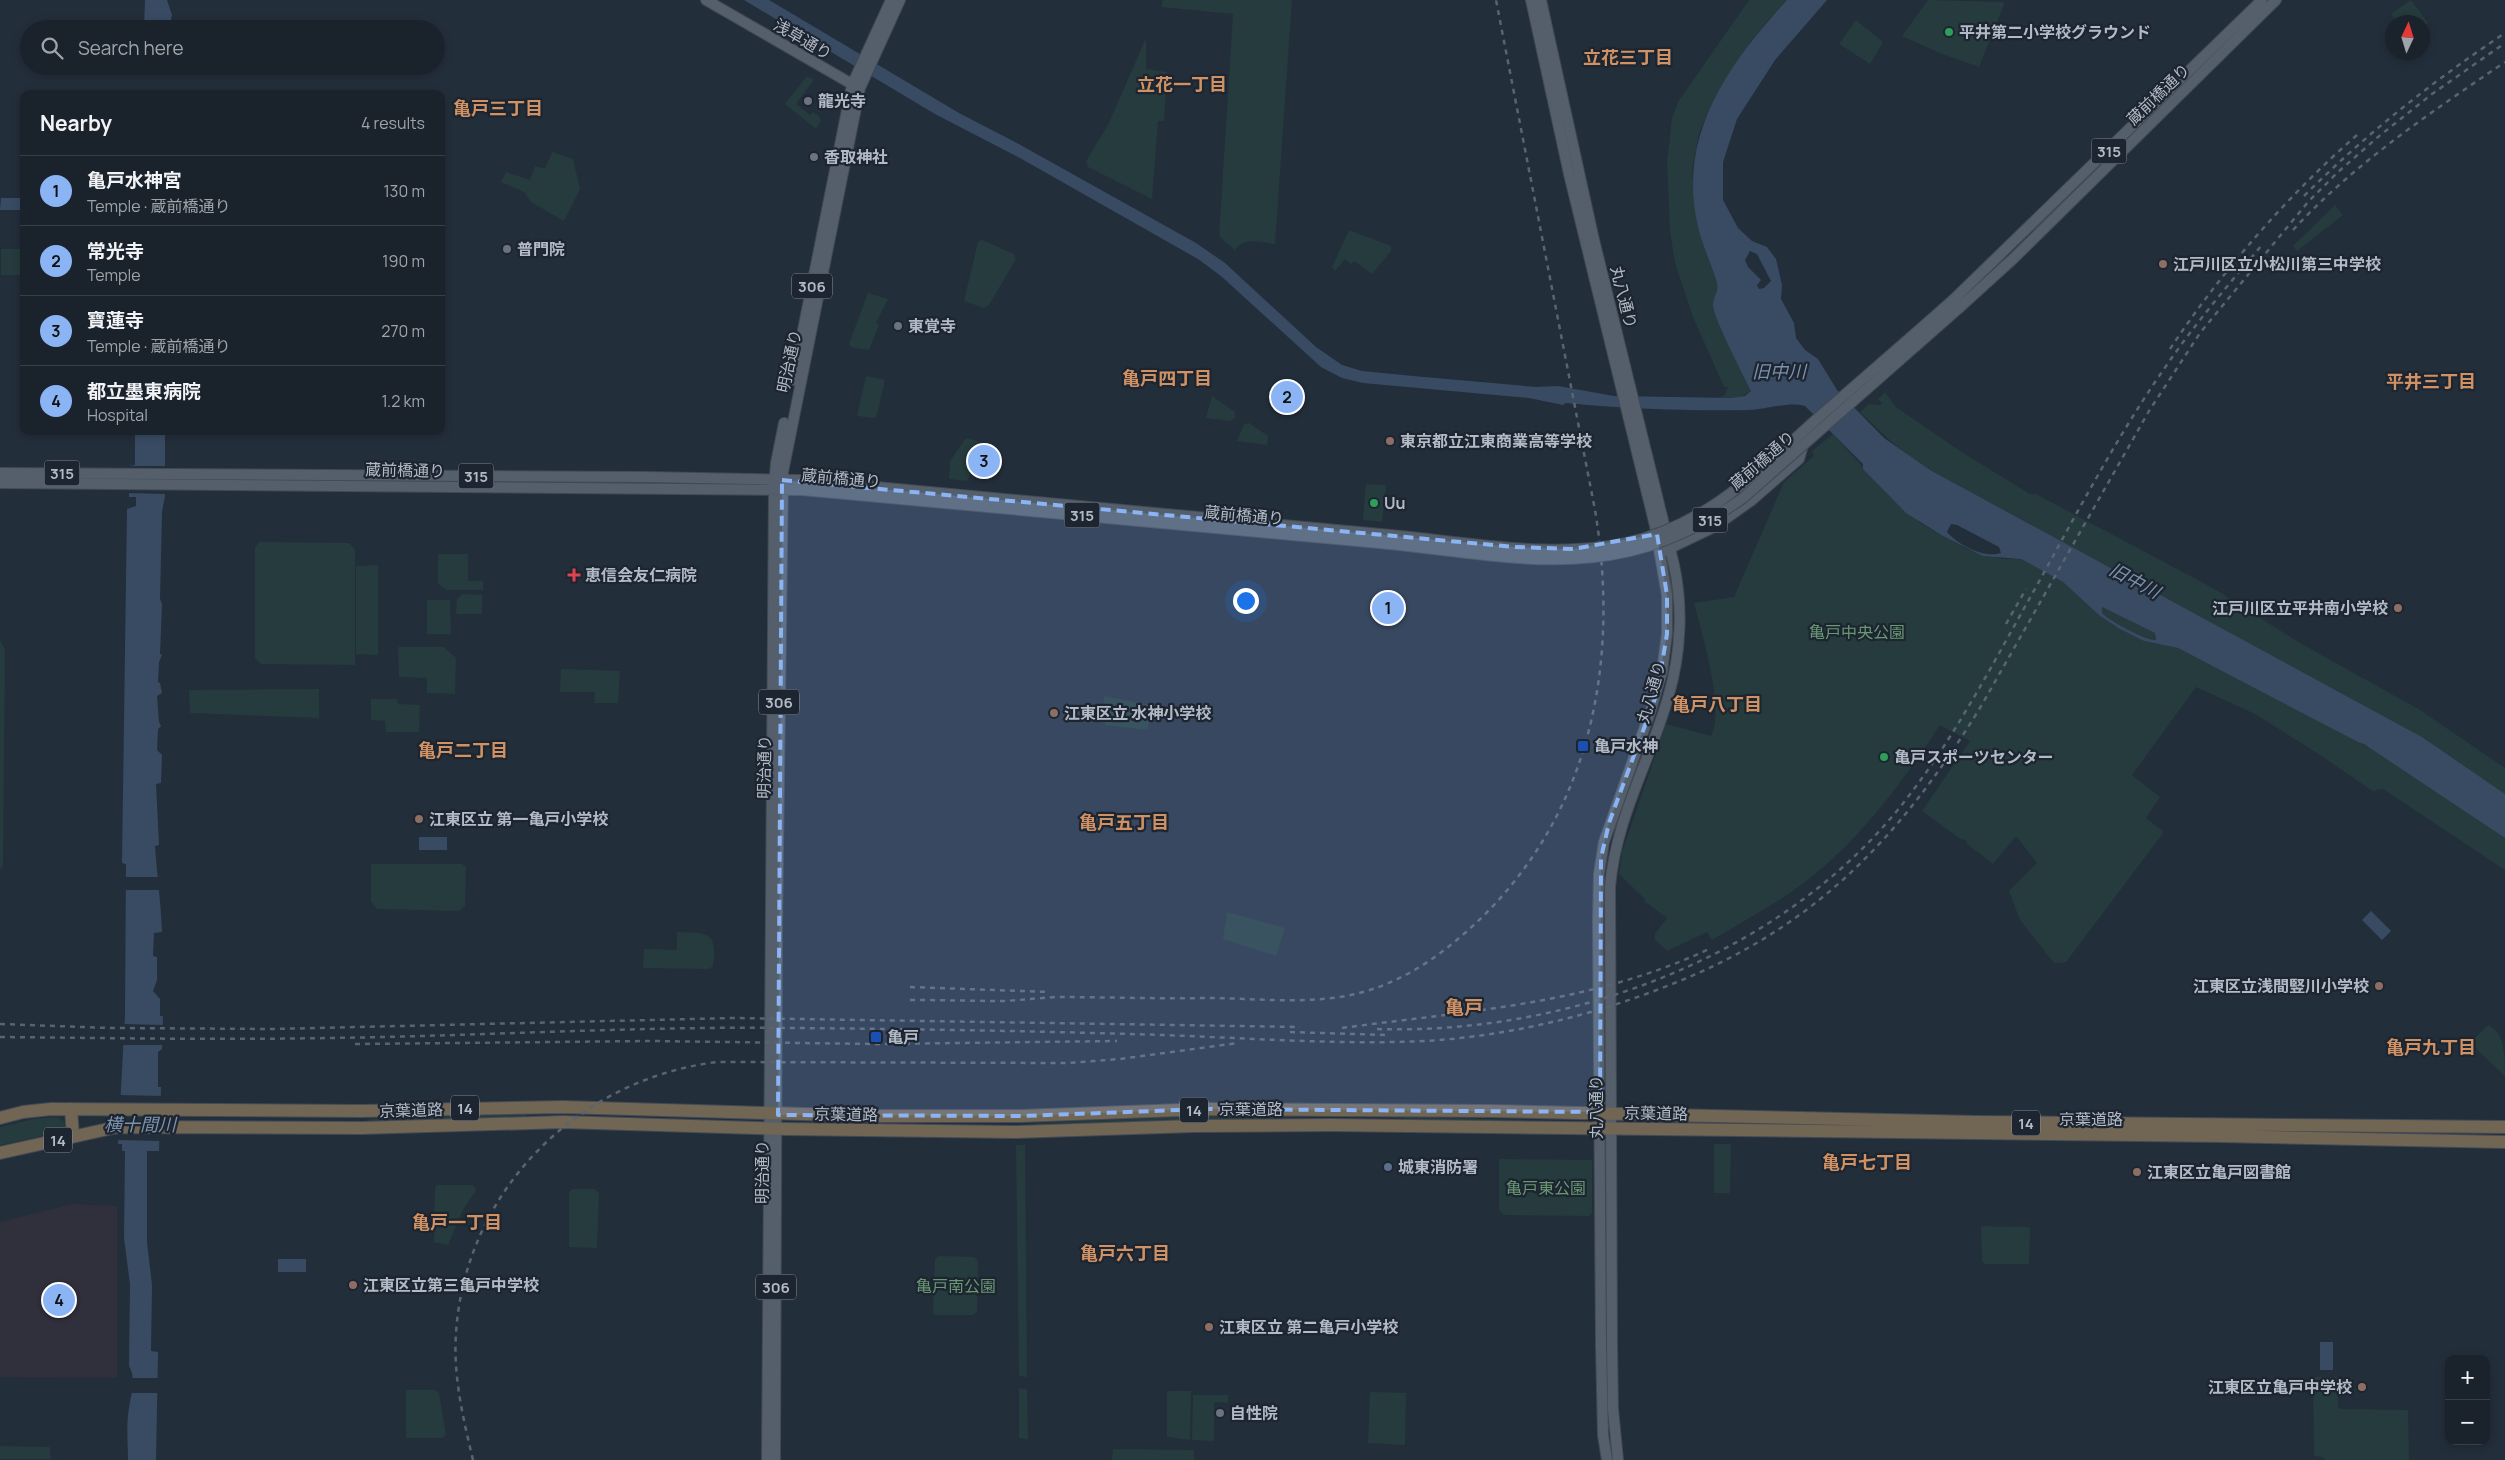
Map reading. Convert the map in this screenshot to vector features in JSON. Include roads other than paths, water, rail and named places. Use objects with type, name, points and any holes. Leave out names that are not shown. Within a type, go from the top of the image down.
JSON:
[{"type":"highway","name":"京葉道路","points":[[0,1118],[36,1110],[71,1109],[362,1111],[563,1107],[773,1115],[1011,1116],[1207,1109],[1605,1112],[1976,1122],[2505,1127]]},
{"type":"highway","points":[[71,1109],[73,1136]]},
{"type":"highway","name":"京葉道路","points":[[0,1153],[116,1127],[362,1128],[563,1122],[773,1129],[1015,1132],[1194,1126],[1312,1125],[2505,1142]]},
{"type":"main road","name":"浅草通り","points":[[706,0],[856,86]]},
{"type":"main road","name":"明治通り","points":[[870,54],[891,0]]},
{"type":"main road","name":"明治通り","points":[[775,1460],[773,1115],[778,484],[856,86],[870,54],[900,0]]},
{"type":"main road","name":"丸八通り","points":[[1531,0],[1568,174],[1590,241]]},
{"type":"main road","name":"丸八通り","points":[[1541,0],[1590,241],[1665,551],[1678,589],[1677,651],[1669,694],[1620,826],[1612,861],[1605,1112],[1602,1410],[1606,1460]]},
{"type":"main road","name":"蔵前橋通り","points":[[0,473],[169,480],[778,484],[1391,540],[1556,561],[1625,553],[1673,538],[1712,519],[1743,498],[1956,304],[2262,0]]},
{"type":"main road","name":"蔵前橋通り","points":[[1391,540],[1572,550],[1625,543],[1679,525],[1708,509],[1746,482],[1956,304],[2014,258],[2276,0]]},
{"type":"main road","points":[[1665,551],[1701,534],[1737,512],[1799,459],[1803,445]]},
{"type":"main road","name":"蔵前橋通り","points":[[0,483],[123,479]]},
{"type":"main road","name":"丸八通り","points":[[1605,1112],[1598,920],[1601,858],[1609,823],[1654,703],[1665,650],[1667,595],[1665,551]]},
{"type":"main road","points":[[1665,650],[1677,651]]},
{"type":"main road","name":"明治通り","points":[[766,1460],[773,1129]]},
{"type":"main road","name":"丸八通り","points":[[1605,1129],[1614,1409],[1618,1460]]},
{"type":"water","points":[[145,0],[167,0],[172,15],[171,20],[144,20]]},
{"type":"water","name":"旧中川","points":[[744,0],[769,0],[959,113],[1015,142],[1196,243],[1225,263],[1316,347],[1342,365],[1362,371],[1536,387],[1558,386],[1614,396],[1732,398],[1745,396],[1751,391],[1714,312],[1713,302],[1717,286],[1697,222],[1693,189],[1695,158],[1702,129],[1728,74],[1766,24],[1787,0],[1827,0],[1775,60],[1737,119],[1723,162],[1723,200],[1738,228],[1752,241],[1767,247],[1776,259],[1782,285],[1781,299],[1794,323],[1796,338],[1805,350],[1818,359],[1837,390],[1884,438],[1930,470],[2422,737],[2505,794],[2505,838],[2364,744],[2178,648],[2144,641],[2120,629],[2100,616],[2063,582],[2021,559],[1983,556],[1943,536],[1906,513],[1863,469],[1863,464],[1805,406],[1784,405],[1755,410],[1703,410],[1634,408],[1566,403],[1563,405],[1529,398],[1363,383],[1342,378],[1321,367],[1221,276],[1198,259],[1020,158],[935,114]],"holes":[[[1750,251],[1757,254],[1771,281],[1764,288],[1759,289],[1757,285],[1761,280],[1748,267],[1745,260]],[[1951,524],[1957,525],[1999,547],[2001,553],[1987,554],[1971,549],[1951,537],[1947,532]],[[2102,607],[2155,633],[2156,640],[2128,630],[2102,613]]]},
{"type":"water","points":[[144,75],[175,75],[172,90],[144,90]]},
{"type":"water","points":[[1,198],[20,198],[20,210],[0,210]]},
{"type":"water","name":"横十間川","points":[[135,435],[165,435],[165,496],[162,512],[160,599],[162,604],[160,654],[162,655],[159,662],[158,682],[160,683],[162,693],[157,696],[161,726],[158,729],[157,750],[162,755],[161,783],[156,784],[159,845],[155,846],[162,932],[154,933],[153,956],[157,957],[157,980],[153,991],[160,999],[160,1016],[163,1016],[162,1049],[158,1052],[158,1087],[161,1087],[159,1151],[147,1151],[147,1242],[152,1285],[151,1351],[158,1352],[156,1460],[128,1460],[128,1421],[133,1376],[129,1366],[130,1284],[124,1238],[125,1151],[122,1151],[122,1144],[118,1144],[125,1015],[126,864],[122,863],[127,509],[136,506],[136,497],[129,497],[129,466],[135,465]]},
{"type":"water","points":[[419,837],[447,837],[447,850],[419,850]]},
{"type":"water","points":[[2371,911],[2391,931],[2382,940],[2362,920]]},
{"type":"water","points":[[278,1259],[306,1259],[306,1272],[278,1272]]},
{"type":"water","points":[[2320,1342],[2333,1342],[2333,1370],[2320,1370]]},
{"type":"railway","points":[[910,1000],[1004,1001],[1056,997],[1305,1000],[1325,999],[1363,992],[1410,973],[1438,955],[1477,922],[1516,879],[1547,833],[1571,784],[1588,732],[1599,678],[1603,623],[1602,567],[1595,510],[1496,0]]},
{"type":"railway","points":[[2304,196],[2351,151],[2401,109],[2505,33]]},
{"type":"railway","points":[[0,1037],[287,1039],[734,1028],[1023,1031],[1327,1042],[1393,1042],[1486,1035],[1546,1024],[1605,1008],[1662,988],[1715,965],[1763,939],[1807,909],[1846,876],[1883,840],[1917,800],[1949,756],[1980,708],[2149,411],[2200,333],[2308,202],[2338,172],[2432,94],[2505,43]]},
{"type":"railway","points":[[2293,230],[2342,183],[2394,140],[2505,62]]},
{"type":"railway","points":[[2170,349],[2233,263],[2306,183],[2357,135]]},
{"type":"railway","points":[[1377,1029],[1449,1027],[1521,1018],[1592,1002],[1662,978],[1728,947],[1790,909],[1846,864],[1896,812],[1954,731],[2004,645],[2097,476],[2146,395],[2199,321],[2262,245]]},
{"type":"railway","points":[[2006,624],[2026,589]]},
{"type":"railway","points":[[1342,1028],[1482,1010],[1574,994],[1620,982],[1665,967],[1709,949]]},
{"type":"railway","points":[[910,987],[1050,992]]},
{"type":"railway","points":[[0,1024],[110,1028],[274,1029],[735,1018],[1300,1027]]},
{"type":"railway","points":[[1290,1032],[1385,1035]]},
{"type":"railway","points":[[355,1044],[651,1041],[875,1044],[1117,1041]]},
{"type":"railway","points":[[473,1460],[462,1413],[455,1349],[464,1281],[481,1233],[506,1189],[538,1151],[576,1118],[619,1092],[666,1073],[717,1062],[1068,1063],[1120,1059],[1238,1043]]},
{"type":"place","name":"平井第二小学校グラウンド","points":[[1949,32]]},
{"type":"place","name":"龍光寺","points":[[808,101]]},
{"type":"place","name":"香取神社","points":[[814,157]]},
{"type":"place","name":"普門院","points":[[507,249]]},
{"type":"place","name":"江戸川区立小松川第三中学校","points":[[2163,264]]},
{"type":"place","name":"東覚寺","points":[[898,326]]},
{"type":"place","name":"常光寺","points":[[1287,397]]},
{"type":"place","name":"東京都立江東商業高等学校","points":[[1390,441]]},
{"type":"place","name":"寶蓮寺","points":[[984,461]]},
{"type":"place","name":"Uu","points":[[1374,503]]},
{"type":"place","name":"恵信会友仁病院","points":[[574,575]]},
{"type":"place","name":"亀戸水神宮","points":[[1388,608]]},
{"type":"place","name":"江戸川区立平井南小学校","points":[[2398,608]]},
{"type":"place","name":"江東区立 水神小学校","points":[[1054,713]]},
{"type":"place","name":"亀戸水神","points":[[1583,746]]},
{"type":"place","name":"亀戸スポーツセンター","points":[[1884,757]]},
{"type":"place","name":"江東区立 第一亀戸小学校","points":[[419,819]]},
{"type":"place","name":"江東区立浅間竪川小学校","points":[[2379,986]]},
{"type":"place","name":"亀戸","points":[[876,1037]]},
{"type":"place","name":"城東消防署","points":[[1388,1167]]},
{"type":"place","name":"江東区立亀戸図書館","points":[[2137,1172]]},
{"type":"place","name":"江東区立第三亀戸中学校","points":[[353,1285]]},
{"type":"place","name":"都立墨東病院","points":[[59,1300]]},
{"type":"place","name":"江東区立 第二亀戸小学校","points":[[1209,1327]]},
{"type":"place","name":"江東区立亀戸中学校","points":[[2362,1387]]},
{"type":"place","name":"自性院","points":[[1220,1413]]},
{"type":"district","name":"立花三丁目","points":[[1628,57]]},
{"type":"district","name":"立花一丁目","points":[[1182,84]]},
{"type":"district","name":"亀戸三丁目","points":[[498,108]]},
{"type":"district","name":"亀戸四丁目","points":[[1167,378]]},
{"type":"district","name":"平井三丁目","points":[[2431,381]]},
{"type":"district","name":"亀戸八丁目","points":[[1717,704]]},
{"type":"district","name":"亀戸二丁目","points":[[463,750]]},
{"type":"district","name":"亀戸五丁目","points":[[1124,822]]},
{"type":"district","name":"亀戸","points":[[1464,1007]]},
{"type":"district","name":"亀戸九丁目","points":[[2431,1047]]},
{"type":"district","name":"亀戸七丁目","points":[[1867,1162]]},
{"type":"district","name":"亀戸一丁目","points":[[457,1222]]},
{"type":"district","name":"亀戸六丁目","points":[[1125,1253]]},
{"type":"park label","name":"亀戸中央公園","points":[[1857,632]]},
{"type":"park label","name":"亀戸東公園","points":[[1546,1188]]},
{"type":"park label","name":"亀戸南公園","points":[[956,1286]]}]
